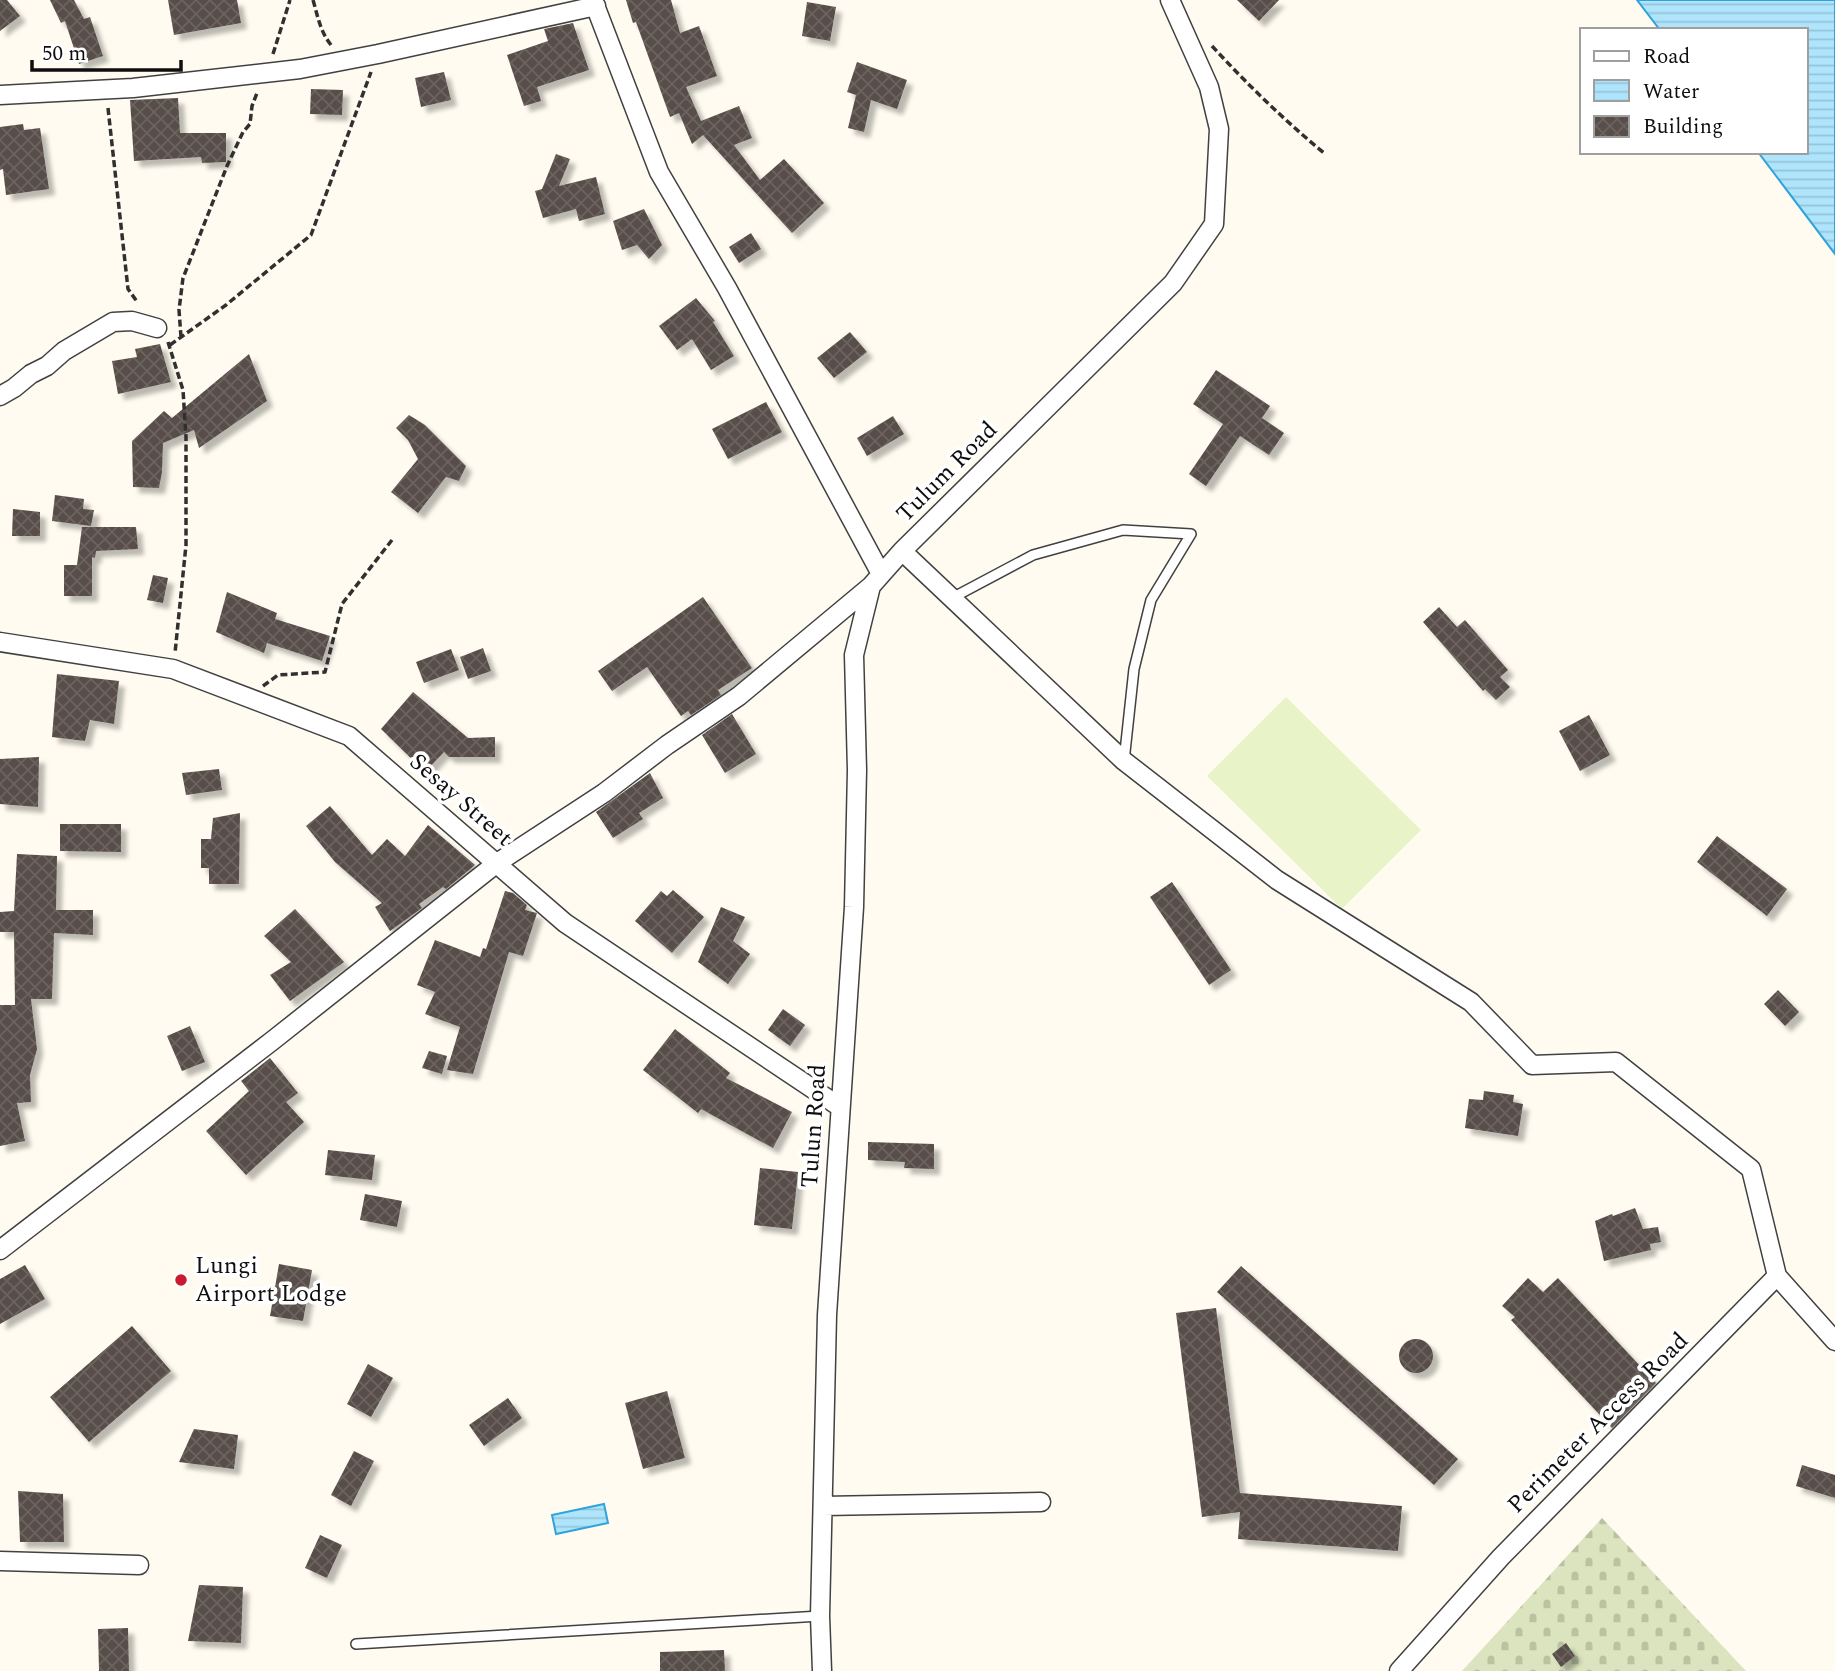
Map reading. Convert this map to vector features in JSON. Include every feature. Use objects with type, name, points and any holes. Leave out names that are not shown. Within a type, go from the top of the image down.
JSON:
[{"type":"street","name":"Tulum Road","points":[[0,1250],[497,863],[604,793],[738,696],[876,580],[902,551],[1173,283],[1214,224],[1219,129],[1209,87],[1170,0]]},
{"type":"street","points":[[0,95],[133,88],[300,69],[378,54],[594,3],[659,172],[727,288],[876,580]]},
{"type":"street","points":[[0,396],[47,366],[64,351],[113,322],[132,321],[157,328]]},
{"type":"street","points":[[902,551],[1124,761],[1278,880],[1471,1002],[1532,1065],[1616,1062],[1751,1169],[1777,1276],[1835,1340]]},
{"type":"street","name":"Tulun Road","points":[[822,1671],[820,1616],[827,1315],[854,907],[857,770],[854,655],[876,580]]},
{"type":"street","name":"Sesay Street","points":[[0,642],[173,669],[349,736],[565,923],[840,1107]]},
{"type":"street","name":"Perimeter Access Road","points":[[1399,1671],[1501,1557],[1777,1276]]},
{"type":"street","points":[[823,1506],[1041,1503]]},
{"type":"street","points":[[0,1561],[139,1565]]},
{"type":"lane","points":[[952,598],[1033,555],[1123,530],[1191,534],[1151,600],[1135,668],[1124,761]]},
{"type":"lane","points":[[356,1644],[820,1616]]},
{"type":"path","points":[[181,337],[178,310],[183,278],[227,166],[243,132],[250,124],[255,97],[268,72],[290,0]]},
{"type":"path","points":[[313,0],[319,24],[331,45]]},
{"type":"path","points":[[1206,39],[1241,77],[1324,153]]},
{"type":"path","points":[[170,345],[226,305],[311,236],[378,54]]},
{"type":"path","points":[[106,89],[128,289],[170,345],[183,390],[186,545],[173,669]]},
{"type":"path","points":[[247,697],[278,675],[325,672],[342,604],[392,540]]},
{"type":"green space","points":[[1286,697],[1421,830],[1342,909],[1207,776]]},
{"type":"green space","points":[[1602,1518],[1746,1671],[1462,1671]]},
{"type":"water","points":[[1637,0],[1835,0],[1835,254],[1760,154],[1807,154],[1807,28],[1658,28]]},
{"type":"water","points":[[604,1504],[608,1523],[556,1534],[552,1515]]},
{"type":"building","points":[[0,0],[7,0],[20,16],[0,31]]},
{"type":"building","points":[[50,0],[74,0],[84,19],[90,17],[103,56],[79,64],[65,21],[61,23]]},
{"type":"building","points":[[168,0],[237,0],[241,23],[174,35]]},
{"type":"building","points":[[626,0],[671,0],[680,33],[699,26],[717,76],[686,87],[701,121],[739,106],[752,138],[734,145],[760,180],[784,159],[824,203],[792,233],[703,135],[692,144],[679,113],[670,117]]},
{"type":"building","points":[[1237,0],[1279,0],[1259,21]]},
{"type":"building","points":[[807,2],[836,7],[830,41],[802,36]]},
{"type":"building","points":[[573,23],[589,70],[537,87],[541,101],[524,106],[507,55],[548,41],[544,29]]},
{"type":"building","points":[[857,62],[907,80],[897,109],[871,100],[864,132],[848,128],[856,95],[847,92]]},
{"type":"building","points":[[444,72],[451,100],[421,107],[415,78]]},
{"type":"building","points":[[311,89],[343,90],[342,115],[310,114]]},
{"type":"building","points":[[178,98],[180,133],[226,133],[226,162],[202,163],[201,157],[134,161],[130,100]]},
{"type":"building","points":[[23,124],[24,130],[40,128],[49,189],[6,195],[3,169],[0,170],[0,127]]},
{"type":"building","points":[[556,154],[570,159],[559,186],[596,177],[605,214],[579,221],[576,209],[543,218],[535,191],[542,189]]},
{"type":"building","points":[[644,209],[662,245],[649,259],[637,245],[622,250],[613,221]]},
{"type":"building","points":[[751,233],[761,249],[739,263],[729,247]]},
{"type":"building","points":[[696,298],[715,321],[713,322],[734,356],[711,370],[692,339],[677,350],[659,326]]},
{"type":"building","points":[[850,332],[867,352],[834,378],[817,358]]},
{"type":"building","points":[[160,344],[171,382],[118,394],[112,361],[137,357],[135,349]]},
{"type":"building","points":[[249,354],[267,401],[199,448],[194,430],[163,443],[159,488],[133,487],[132,441],[164,411],[172,418]]},
{"type":"building","points":[[1216,370],[1270,406],[1262,418],[1284,433],[1269,455],[1240,436],[1206,486],[1189,474],[1223,424],[1193,404]]},
{"type":"building","points":[[766,402],[782,432],[728,459],[712,429]]},
{"type":"building","points":[[409,415],[425,425],[466,466],[459,481],[446,477],[418,513],[391,492],[418,459],[408,440],[396,428]]},
{"type":"building","points":[[893,416],[904,434],[867,456],[857,438]]},
{"type":"building","points":[[55,495],[84,499],[83,509],[94,510],[91,526],[52,521]]},
{"type":"building","points":[[13,509],[40,512],[40,536],[12,536]]},
{"type":"building","points":[[82,527],[136,527],[138,549],[96,551],[95,558],[92,557],[92,596],[64,596],[64,565],[77,565]]},
{"type":"building","points":[[153,575],[168,578],[163,603],[147,600]]},
{"type":"building","points":[[227,592],[277,613],[275,619],[330,636],[322,661],[267,643],[264,653],[216,632]]},
{"type":"building","points":[[703,597],[752,668],[718,690],[721,695],[691,715],[688,711],[681,716],[647,667],[612,691],[598,671]]},
{"type":"building","points":[[1439,607],[1457,627],[1465,620],[1508,670],[1500,677],[1510,687],[1496,700],[1485,689],[1483,691],[1423,622]]},
{"type":"building","points":[[483,648],[491,671],[468,679],[460,657]]},
{"type":"building","points":[[451,649],[459,670],[424,683],[416,662]]},
{"type":"building","points":[[57,674],[119,681],[114,724],[90,720],[85,741],[52,737]]},
{"type":"building","points":[[413,692],[468,738],[495,737],[495,757],[449,757],[444,752],[425,772],[381,729]]},
{"type":"building","points":[[732,714],[756,754],[725,773],[702,735]]},
{"type":"building","points":[[1589,715],[1610,755],[1580,771],[1559,731]]},
{"type":"building","points":[[39,757],[38,807],[0,804],[0,759]]},
{"type":"building","points":[[219,769],[222,790],[186,795],[182,773]]},
{"type":"building","points":[[650,773],[663,798],[639,813],[643,819],[613,838],[596,812]]},
{"type":"building","points":[[330,806],[372,855],[387,839],[405,856],[428,825],[475,865],[446,889],[443,887],[419,904],[422,908],[390,931],[375,907],[382,903],[335,862],[306,826]]},
{"type":"building","points":[[240,813],[239,884],[209,884],[209,868],[201,868],[201,839],[211,839],[213,818]]},
{"type":"building","points":[[60,824],[121,824],[121,852],[60,851]]},
{"type":"building","points":[[1717,836],[1787,889],[1767,916],[1697,862]]},
{"type":"building","points":[[17,854],[57,856],[56,910],[93,910],[93,935],[54,933],[52,999],[31,999],[37,1049],[30,1075],[31,1102],[17,1103],[25,1141],[0,1146],[0,1005],[15,1005],[14,932],[0,932],[0,912],[14,911]]},
{"type":"building","points":[[1172,882],[1231,970],[1209,985],[1150,897]]},
{"type":"building","points":[[673,890],[704,917],[672,953],[635,921],[661,891],[667,896]]},
{"type":"building","points":[[505,891],[513,893],[527,905],[525,910],[537,913],[523,956],[509,952],[473,1074],[447,1070],[460,1027],[425,1014],[435,992],[417,985],[435,940],[480,957],[483,948],[486,949]]},
{"type":"building","points":[[721,907],[745,917],[733,941],[750,954],[728,984],[698,962]]},
{"type":"building","points":[[295,909],[344,962],[290,1001],[270,975],[291,962],[264,936]]},
{"type":"building","points":[[1778,990],[1799,1012],[1785,1026],[1764,1004]]},
{"type":"building","points":[[783,1009],[805,1025],[790,1046],[768,1030]]},
{"type":"building","points":[[190,1026],[205,1062],[182,1071],[167,1036]]},
{"type":"building","points":[[675,1029],[730,1073],[726,1078],[792,1112],[773,1148],[701,1109],[698,1113],[643,1070]]},
{"type":"building","points":[[429,1051],[447,1056],[442,1074],[422,1068]]},
{"type":"building","points":[[270,1058],[298,1093],[286,1102],[304,1122],[246,1175],[206,1131],[249,1091],[241,1081]]},
{"type":"building","points":[[1484,1091],[1514,1095],[1513,1102],[1523,1104],[1518,1136],[1465,1128],[1469,1099],[1483,1100]]},
{"type":"building","points":[[868,1142],[934,1144],[934,1169],[904,1168],[905,1162],[868,1160]]},
{"type":"building","points":[[328,1150],[375,1155],[372,1180],[325,1175]]},
{"type":"building","points":[[760,1168],[798,1172],[792,1229],[754,1225]]},
{"type":"building","points":[[365,1194],[402,1201],[397,1227],[360,1220]]},
{"type":"building","points":[[1635,1208],[1643,1229],[1658,1227],[1661,1242],[1650,1244],[1651,1250],[1604,1261],[1595,1221]]},
{"type":"building","points":[[279,1264],[312,1270],[303,1321],[270,1316]]},
{"type":"building","points":[[25,1265],[45,1299],[0,1324],[0,1279]]},
{"type":"building","points":[[1241,1266],[1458,1459],[1434,1485],[1217,1292]]},
{"type":"building","points":[[1528,1278],[1543,1292],[1558,1278],[1656,1383],[1612,1428],[1511,1320],[1515,1317],[1502,1306]]},
{"type":"building","points":[[1216,1308],[1240,1493],[1402,1506],[1398,1551],[1238,1539],[1240,1512],[1202,1517],[1176,1313]]},
{"type":"building","points":[[132,1326],[171,1371],[89,1442],[50,1397]]},
{"type":"building","points":[[1416,1339],[1428,1344],[1433,1356],[1428,1368],[1416,1373],[1404,1368],[1399,1356],[1404,1344]]},
{"type":"building","points":[[368,1364],[393,1378],[371,1417],[347,1404]]},
{"type":"building","points":[[667,1391],[685,1458],[643,1469],[625,1403]]},
{"type":"building","points":[[508,1398],[522,1418],[484,1446],[469,1425]]},
{"type":"building","points":[[194,1429],[238,1435],[234,1469],[179,1462]]},
{"type":"building","points":[[354,1451],[374,1461],[351,1506],[331,1495]]},
{"type":"building","points":[[1802,1465],[1835,1475],[1835,1498],[1796,1486]]},
{"type":"building","points":[[18,1491],[63,1494],[64,1542],[20,1542]]},
{"type":"building","points":[[320,1535],[342,1545],[327,1578],[305,1568]]},
{"type":"building","points":[[199,1585],[243,1587],[241,1643],[188,1641]]},
{"type":"building","points":[[128,1628],[129,1671],[99,1671],[98,1629]]},
{"type":"building","points":[[1566,1643],[1575,1656],[1561,1667],[1552,1654]]},
{"type":"building","points":[[724,1650],[725,1671],[660,1671],[660,1652]]},
{"type":"place","name":"Lungi Airport Lodge","points":[[181,1280]]}]
